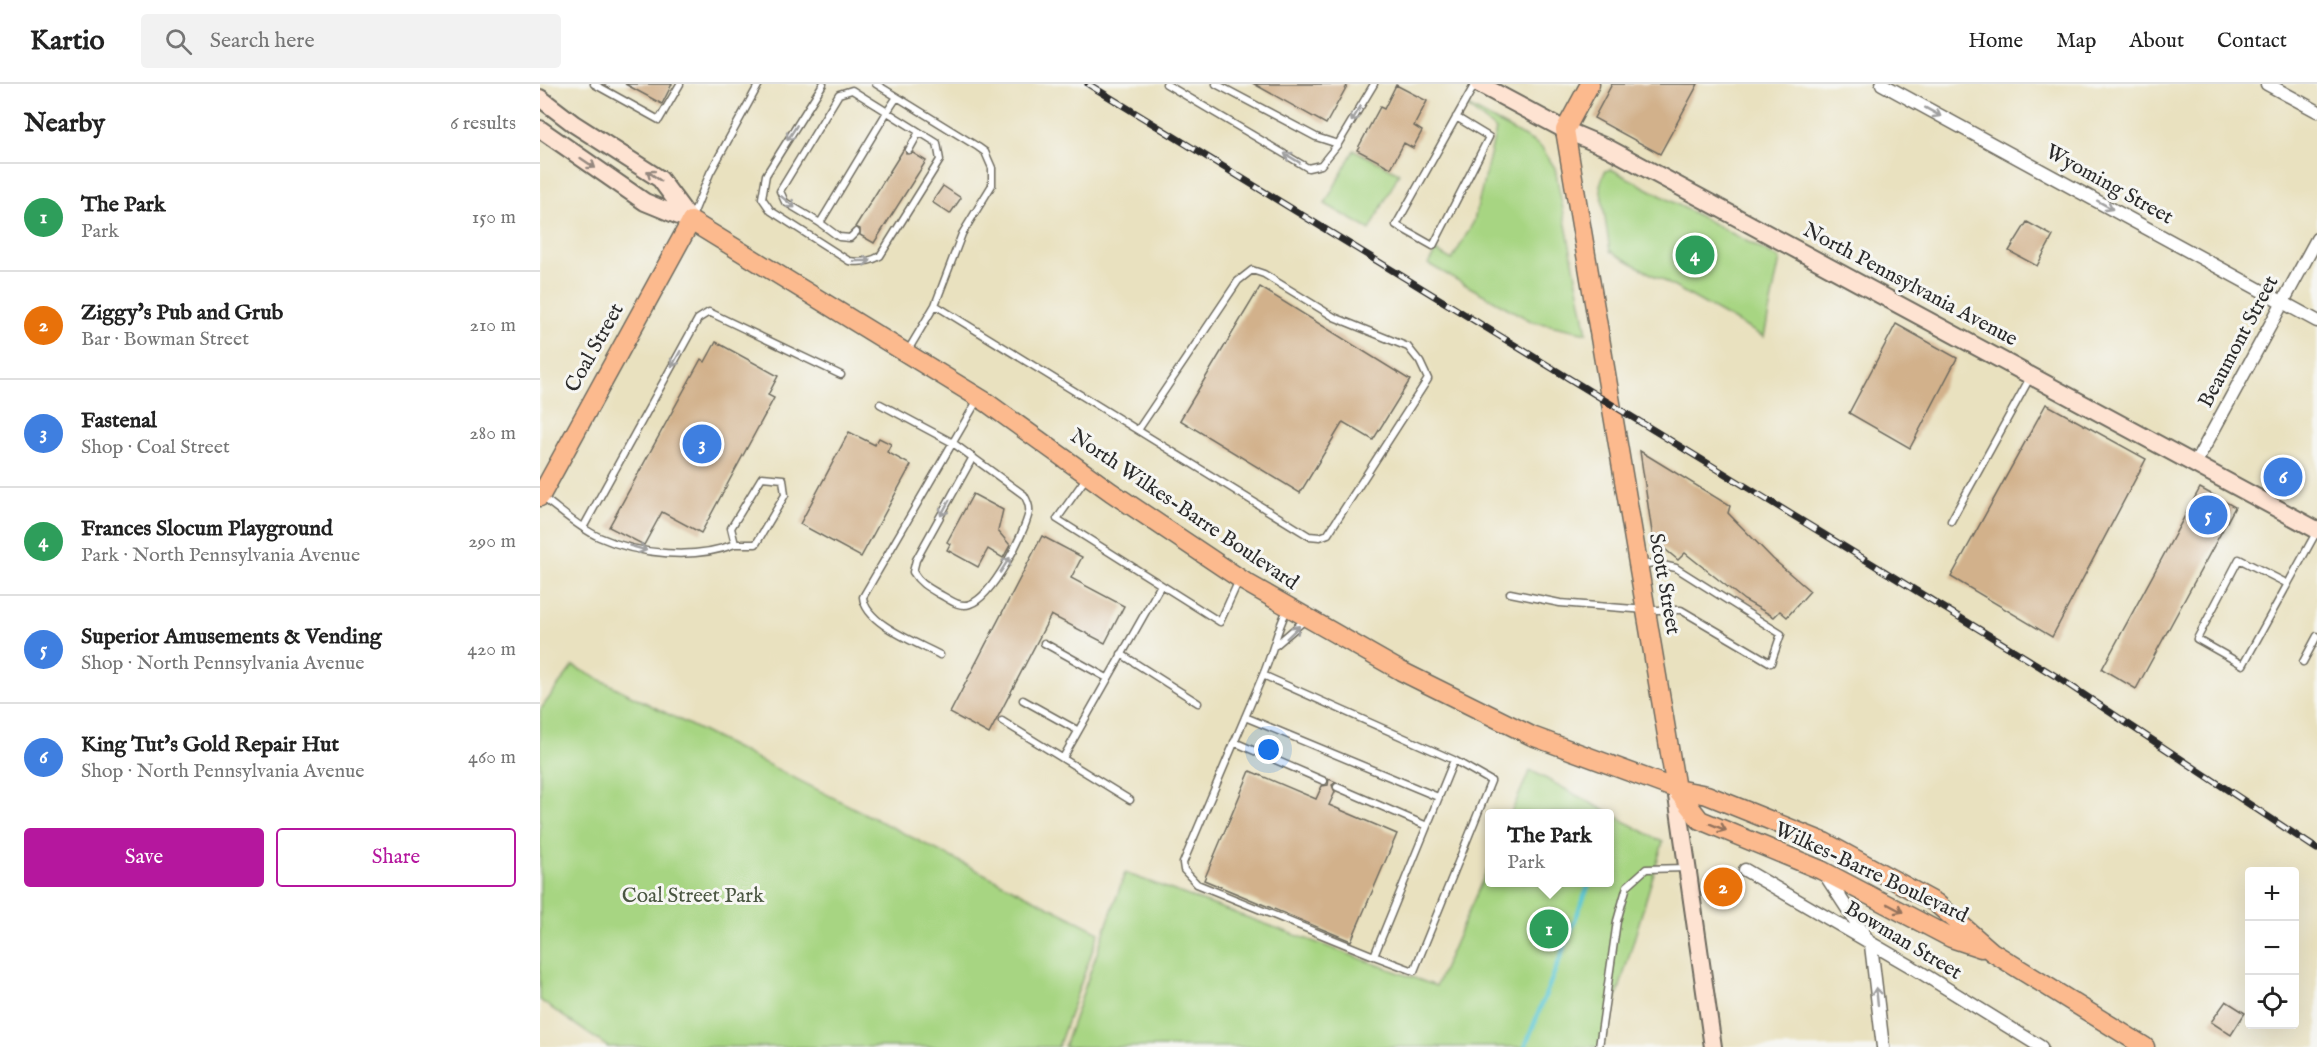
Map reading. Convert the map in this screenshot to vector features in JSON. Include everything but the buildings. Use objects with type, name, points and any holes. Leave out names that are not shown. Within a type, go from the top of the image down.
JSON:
[{"type":"main road","points":[[1565,130],[1590,84]]},
{"type":"main road","name":"Scott Street","points":[[1565,130],[1676,789]]},
{"type":"main road","name":"North Wilkes-Barre Boulevard","points":[[691,221],[979,398],[1240,578],[1288,606],[1401,671],[1532,735],[1676,789]]},
{"type":"main road","name":"Coal Street","points":[[540,497],[691,221]]},
{"type":"main road","name":"Wilkes-Barre Boulevard","points":[[1676,789],[1700,820],[1821,870],[1952,938],[1992,952]]},
{"type":"main road","name":"Wilkes-Barre Boulevard","points":[[1676,789],[1707,795],[1824,842],[1936,903],[1992,952],[2145,1047]]},
{"type":"street","name":"North Pennsylvania Avenue","points":[[1477,84],[1500,89],[1565,130],[1608,148],[2317,531]]},
{"type":"street","name":"Wyoming Street","points":[[1882,84],[2317,321]]},
{"type":"street","points":[[2267,84],[2317,111]]},
{"type":"street","name":"North Wilkes-Barre Boulevard","points":[[540,98],[574,124],[660,179],[691,221]]},
{"type":"street","name":"North Wilkes-Barre Boulevard","points":[[540,129],[645,202],[691,221]]},
{"type":"street","name":"Beaumont Street","points":[[2195,464],[2317,239]]},
{"type":"street","name":"Scott Street","points":[[1676,789],[1713,1047]]},
{"type":"street","name":"Bowman Street","points":[[1745,870],[2041,1047]]},
{"type":"street","points":[[1821,870],[1872,945],[1883,1047]]},
{"type":"lane","points":[[594,84],[659,120],[680,84]]},
{"type":"lane","points":[[691,221],[710,173],[759,84]]},
{"type":"lane","points":[[823,84],[766,175],[762,198],[771,211],[849,261],[866,262],[880,256],[940,160],[937,143],[852,90],[842,91],[780,191],[785,202],[839,237],[850,238],[856,232]]},
{"type":"lane","points":[[876,84],[985,152],[992,168],[992,185],[962,234],[935,305],[906,352]]},
{"type":"lane","points":[[1166,84],[1308,168],[1321,165],[1338,144],[1374,84]]},
{"type":"lane","points":[[1216,84],[1316,137],[1338,144]]},
{"type":"lane","points":[[1456,117],[1489,137],[1433,246],[1396,225],[1456,117],[1477,84]]},
{"type":"lane","points":[[820,224],[897,97]]},
{"type":"lane","points":[[909,150],[919,132]]},
{"type":"lane","points":[[935,305],[1309,536],[1320,537],[1328,534],[1428,380],[1420,362],[1408,347],[1334,317],[1264,273],[1252,270],[1238,281],[1138,430]]},
{"type":"lane","points":[[584,526],[698,319],[709,312],[841,375]]},
{"type":"lane","points":[[1951,521],[2032,376]]},
{"type":"lane","points":[[940,655],[884,625],[870,614],[863,597],[979,398]]},
{"type":"lane","points":[[880,404],[953,443],[973,457],[1024,495],[1029,511],[1008,562],[979,600],[968,605],[957,604],[919,582],[913,572],[916,560],[973,457]]},
{"type":"lane","points":[[1088,475],[1057,519],[1220,622],[1240,578]]},
{"type":"lane","points":[[540,497],[599,537],[654,552],[714,553],[735,544],[756,544],[785,495],[783,479],[762,477],[731,528],[735,544]]},
{"type":"lane","points":[[2288,584],[2239,559],[2197,639],[2243,665],[2288,584],[2317,531]]},
{"type":"lane","points":[[1510,593],[1560,603],[1646,610],[1681,610],[1771,663],[1781,634],[1676,568],[1654,563],[1638,565]]},
{"type":"lane","points":[[1063,758],[1161,585]]},
{"type":"lane","points":[[1276,645],[1275,634],[1288,606]]},
{"type":"lane","points":[[1263,675],[1454,760],[1491,781],[1414,971],[1197,884],[1188,876],[1183,862],[1234,742],[1245,717],[1263,675],[1276,645],[1308,617]]},
{"type":"lane","points":[[2302,662],[2317,636]]},
{"type":"lane","points":[[1044,643],[1107,678]]},
{"type":"lane","points":[[1121,654],[1198,703]]},
{"type":"lane","points":[[1023,700],[1077,730]]},
{"type":"lane","points":[[1245,717],[1438,797]]},
{"type":"lane","points":[[1002,721],[1130,800]]},
{"type":"lane","points":[[1234,742],[1324,781]]},
{"type":"lane","points":[[1374,956],[1454,760]]},
{"type":"lane","points":[[1337,787],[1426,826]]},
{"type":"lane","points":[[1599,1047],[1617,921],[1627,886],[1646,869],[1687,868]]},
{"type":"green space","points":[[1462,103],[1534,142],[1542,148],[1555,168],[1587,333],[1531,321],[1428,264],[1436,251],[1452,260],[1474,221],[1496,130]]},
{"type":"green space","points":[[1354,150],[1399,173],[1370,230],[1325,204]]},
{"type":"green space","points":[[1611,169],[1780,259],[1764,337],[1610,251],[1600,185],[1605,171]]},
{"type":"green space","name":"Coal Street Park","points":[[573,666],[1099,932],[1058,1047],[608,1047],[540,1000],[540,710]]},
{"type":"green space","points":[[1530,770],[1602,809],[1513,809]]},
{"type":"green space","points":[[1614,815],[1663,842],[1602,1047],[1064,1047],[1125,873],[1436,986],[1485,874],[1485,887],[1614,887]]},
{"type":"waterway","points":[[1525,1047],[1588,887]]},
{"type":"railway","points":[[1088,84],[2057,677],[2317,849]]},
{"type":"place","name":"Frances Slocum Playground","points":[[1695,255]]},
{"type":"place","name":"Fastenal","points":[[702,444]]},
{"type":"place","name":"King Tut's Gold Repair Hut","points":[[2283,477]]},
{"type":"place","name":"Superior Amusements & Vending","points":[[2208,515]]},
{"type":"place","name":"Ziggy's Pub and Grub","points":[[1723,887]]},
{"type":"place","name":"The Park","points":[[1549,929]]}]
